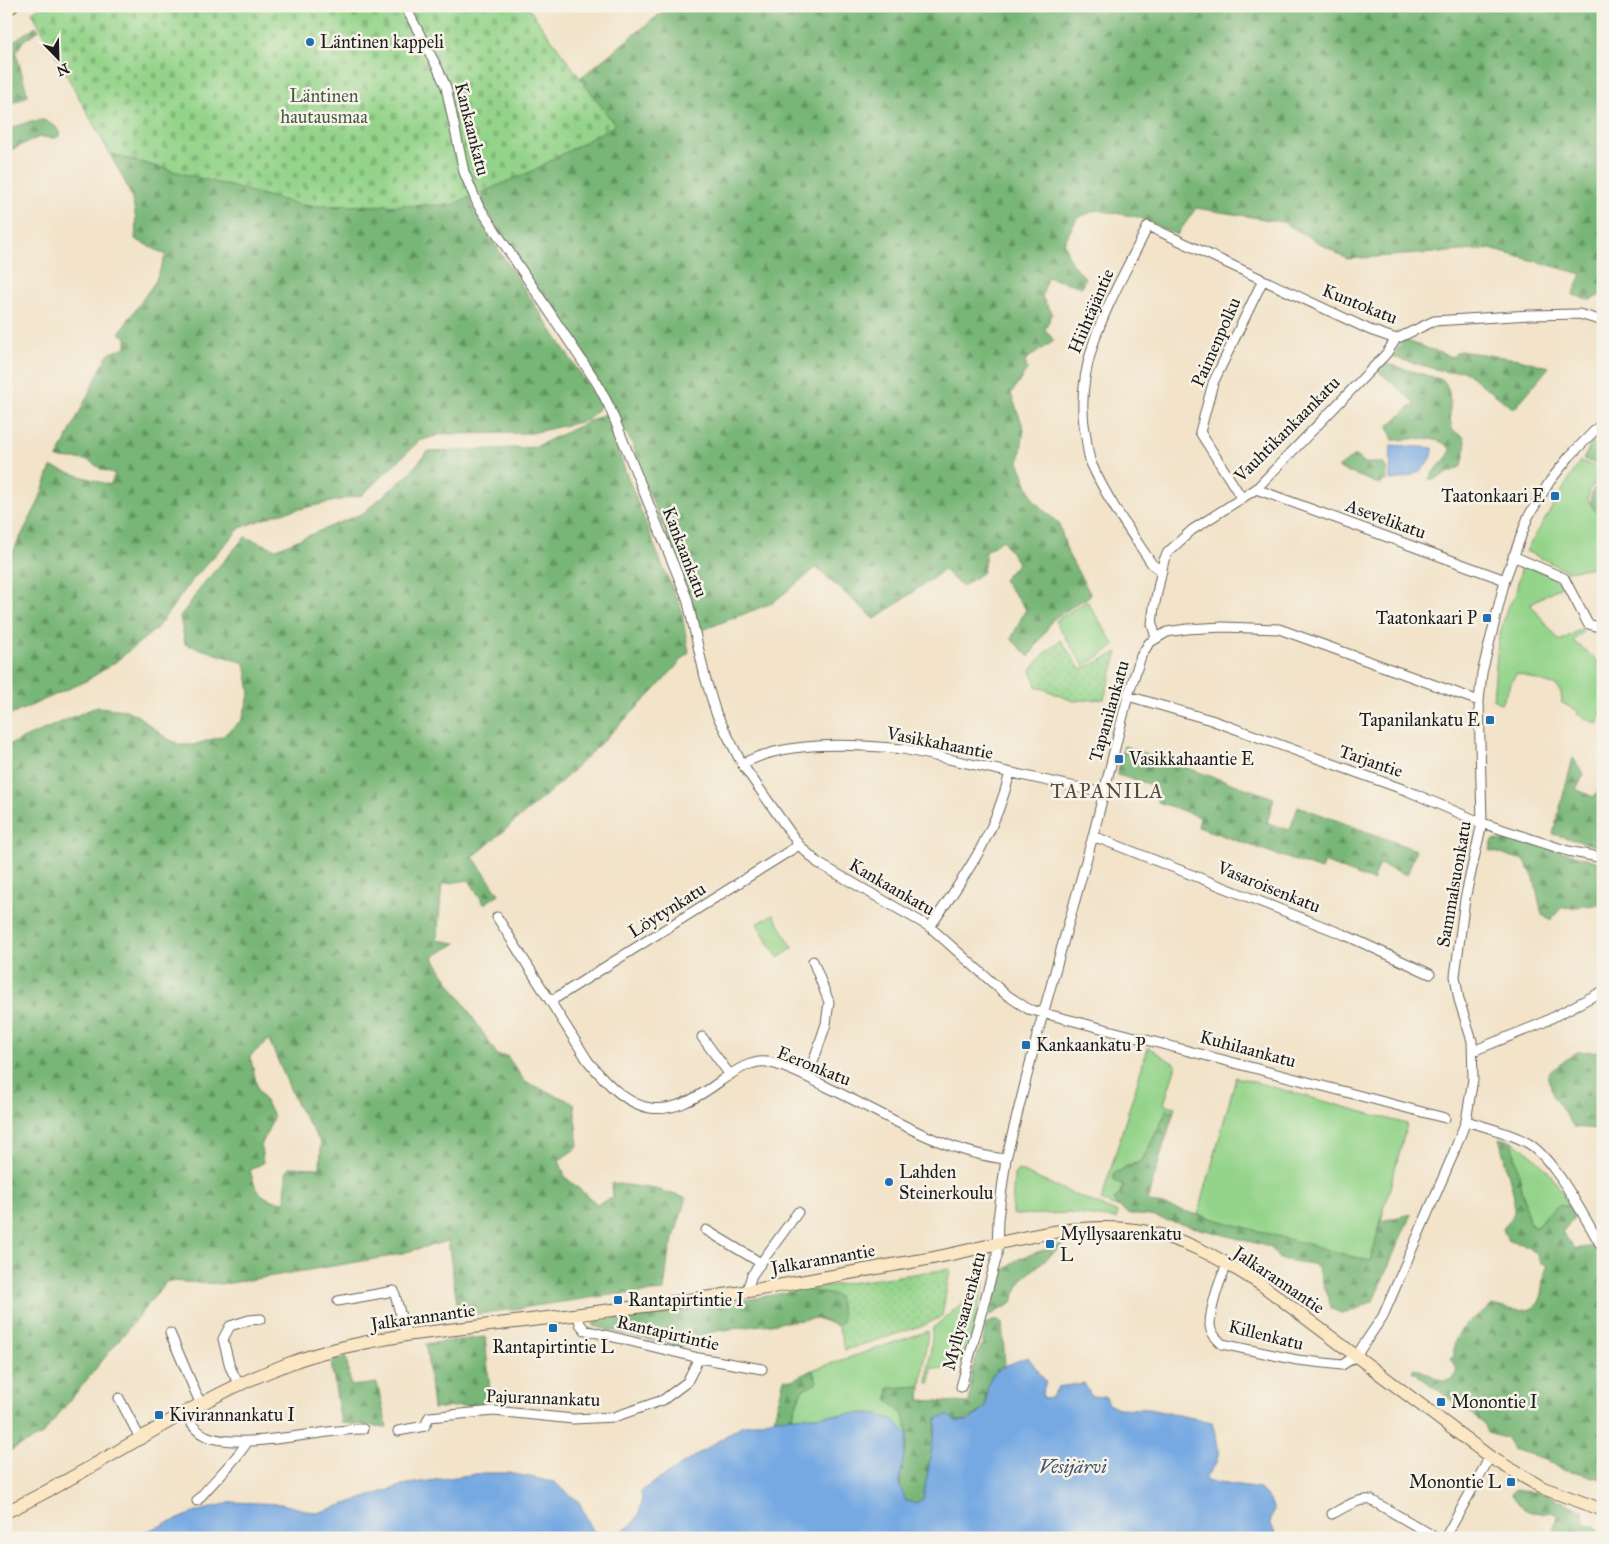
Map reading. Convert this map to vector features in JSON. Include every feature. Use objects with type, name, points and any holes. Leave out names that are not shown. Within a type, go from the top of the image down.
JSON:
[{"type":"main road","points":[[6,10],[11,6]]},
{"type":"main road","name":"Jalkarannantie","points":[[6,1512],[39,1497],[140,1438],[239,1385],[318,1353],[359,1343],[406,1335],[578,1315],[747,1290],[930,1259],[1040,1233],[1077,1229],[1143,1231],[1174,1240],[1228,1264],[1262,1285],[1490,1458],[1543,1488],[1603,1510]]},
{"type":"street","name":"Kankaankatu","points":[[405,6],[446,87],[464,172],[478,205],[597,383],[609,406],[687,598],[705,677],[716,713],[742,764],[800,845],[818,863],[930,926],[1016,1002],[1044,1013]]},
{"type":"street","name":"Kuntokatu","points":[[1148,226],[1370,330],[1396,339],[1434,321],[1530,314],[1579,314],[1603,321]]},
{"type":"street","name":"Hiihtäjäntie","points":[[1148,226],[1097,330],[1085,370],[1082,416],[1090,461],[1109,499],[1152,564],[1162,571]]},
{"type":"street","name":"Paimenpolku","points":[[1241,497],[1200,432],[1213,383],[1263,280]]},
{"type":"street","name":"Vauhtikankaankatu","points":[[1156,638],[1152,624],[1164,560],[1177,542],[1241,497],[1256,489],[1386,354],[1396,339]]},
{"type":"street","name":"Sammalsuonkatu","points":[[1356,1356],[1383,1316],[1452,1158],[1466,1121],[1473,1079],[1473,1051],[1455,976],[1465,899],[1482,823],[1479,701],[1487,650],[1505,580],[1528,517],[1550,481],[1569,457],[1603,422]]},
{"type":"street","name":"Asevelikatu","points":[[1256,489],[1505,580]]},
{"type":"street","points":[[1513,556],[1564,578],[1570,584],[1588,624],[1603,628]]},
{"type":"street","points":[[1156,638],[1167,632],[1223,627],[1279,630],[1479,701]]},
{"type":"street","name":"Tapanilankatu","points":[[998,1243],[998,1219],[1006,1159],[1044,1013],[1093,836],[1128,696],[1141,656],[1149,643],[1156,638]]},
{"type":"street","name":"Tarjantie","points":[[1128,696],[1211,720],[1408,791],[1482,823],[1568,851],[1603,858]]},
{"type":"street","name":"Vasikkahaantie","points":[[742,764],[757,755],[778,751],[824,746],[874,746],[903,749],[1103,793]]},
{"type":"street","points":[[930,926],[966,877],[996,822],[1010,773]]},
{"type":"street","name":"Vasaroisenkatu","points":[[1093,836],[1345,934],[1430,974]]},
{"type":"street","name":"Löytynkatu","points":[[551,1001],[800,845]]},
{"type":"street","name":"Eeronkatu","points":[[497,917],[588,1061],[604,1080],[624,1098],[640,1106],[670,1108],[697,1099],[730,1075],[749,1065],[768,1062],[808,1077],[943,1143],[974,1154],[1006,1159]]},
{"type":"street","points":[[808,1077],[826,1024],[829,1002],[813,961]]},
{"type":"street","points":[[1473,1051],[1540,1024],[1603,991]]},
{"type":"street","name":"Kuhilaankatu","points":[[1044,1013],[1445,1118]]},
{"type":"street","points":[[702,1037],[730,1075]]},
{"type":"street","points":[[1466,1121],[1525,1141],[1538,1151],[1556,1172],[1603,1249]]},
{"type":"street","points":[[747,1290],[749,1282],[761,1263],[798,1212]]},
{"type":"street","points":[[706,1230],[761,1263]]},
{"type":"street","name":"Myllysaarenkatu","points":[[961,1387],[997,1256],[998,1243]]},
{"type":"street","name":"Killenkatu","points":[[1228,1264],[1219,1285],[1210,1326],[1214,1336],[1222,1344],[1297,1360],[1342,1365],[1356,1356]]},
{"type":"street","points":[[338,1301],[394,1291],[406,1335]]},
{"type":"street","name":"Rantapirtintie","points":[[578,1315],[580,1324],[585,1330],[699,1358],[762,1369]]},
{"type":"street","points":[[239,1385],[227,1359],[223,1338],[230,1326],[249,1320],[261,1319]]},
{"type":"street","points":[[170,1333],[201,1405]]},
{"type":"street","name":"Pajurannankatu","points":[[398,1432],[425,1426],[429,1418],[474,1412],[536,1414],[573,1419],[614,1417],[664,1400],[687,1382],[699,1358]]},
{"type":"street","points":[[119,1398],[140,1438]]},
{"type":"street","points":[[185,1414],[193,1426],[206,1436],[227,1440],[248,1441],[363,1429]]},
{"type":"street","points":[[198,1501],[216,1477],[238,1456],[248,1441]]},
{"type":"street","points":[[1445,1538],[1478,1475],[1490,1458]]},
{"type":"street","points":[[1332,1514],[1354,1502],[1365,1499],[1371,1500],[1438,1538]]},
{"type":"green space","name":"Läntinen hautausmaa","points":[[42,6],[527,6],[615,125],[530,172],[451,205],[305,206],[110,154],[32,12]]},
{"type":"green space","points":[[670,6],[1603,6],[1603,294],[1590,300],[1573,295],[1582,274],[1490,249],[1347,259],[1283,222],[1196,208],[1177,235],[1138,217],[1097,210],[1077,218],[1064,243],[1071,263],[1085,277],[1082,287],[1047,277],[1042,297],[1052,314],[1045,329],[1054,341],[1025,360],[1027,370],[1011,394],[1024,429],[1019,464],[1034,501],[1059,524],[1068,554],[1091,595],[1053,619],[1029,657],[1011,639],[1026,609],[1003,580],[1018,563],[1003,540],[986,551],[983,572],[962,587],[944,570],[875,619],[816,568],[772,603],[700,631],[676,557],[645,484],[634,448],[615,409],[501,235],[484,206],[481,192],[530,172],[615,125],[580,78]]},
{"type":"green space","points":[[36,26],[39,30],[24,40],[16,53],[28,96],[6,106],[6,46]]},
{"type":"green space","points":[[44,120],[55,126],[61,134],[56,138],[39,137],[6,152],[6,130],[31,121]]},
{"type":"green space","points":[[110,154],[305,206],[451,205],[470,197],[473,209],[492,240],[601,405],[588,420],[532,433],[442,434],[419,441],[362,495],[277,514],[240,528],[194,578],[156,629],[114,663],[86,681],[6,717],[6,565],[38,503],[51,467],[110,485],[115,474],[101,469],[88,460],[57,458],[108,354],[126,347],[126,337],[119,333],[155,282],[166,255],[135,239],[136,226],[133,204],[126,185]]},
{"type":"green space","points":[[1404,340],[1452,357],[1459,351],[1519,359],[1549,367],[1514,409],[1463,370],[1447,372],[1392,357]]},
{"type":"green space","points":[[1384,363],[1443,380],[1449,391],[1450,418],[1453,431],[1464,437],[1466,447],[1462,466],[1433,480],[1429,479],[1451,450],[1446,445],[1432,439],[1393,440],[1388,426],[1415,403],[1377,370]]},
{"type":"green space","points":[[607,413],[619,454],[661,563],[680,605],[689,652],[652,693],[559,784],[473,857],[499,894],[484,904],[469,880],[442,884],[437,940],[456,943],[433,957],[498,1056],[507,1056],[525,1082],[574,1103],[578,1147],[559,1160],[565,1177],[597,1204],[613,1198],[612,1183],[655,1189],[686,1198],[668,1257],[664,1291],[610,1295],[459,1317],[448,1241],[387,1257],[225,1284],[167,1281],[41,1436],[7,1452],[6,1456],[6,746],[96,707],[126,710],[138,716],[166,738],[181,745],[193,745],[223,736],[242,720],[250,692],[245,663],[185,644],[180,617],[203,584],[245,537],[276,549],[363,513],[407,476],[427,452],[535,447]],"holes":[[[269,1040],[297,1105],[321,1144],[320,1168],[289,1167],[286,1174],[285,1202],[277,1201],[261,1194],[257,1189],[250,1170],[263,1163],[261,1146],[274,1116],[258,1090],[250,1056]]]},
{"type":"green space","points":[[1603,431],[1603,467],[1583,459],[1594,439]]},
{"type":"green space","points":[[1355,455],[1364,463],[1383,463],[1387,470],[1387,480],[1379,484],[1338,468]]},
{"type":"green space","points":[[1580,461],[1603,470],[1603,484],[1592,485],[1587,499],[1603,522],[1603,566],[1568,571],[1526,551]]},
{"type":"green space","points":[[1603,486],[1603,519],[1593,508],[1590,498],[1595,487]]},
{"type":"green space","points":[[1522,565],[1550,575],[1563,585],[1530,604],[1560,641],[1581,629],[1582,633],[1573,641],[1595,658],[1603,683],[1602,712],[1597,724],[1577,714],[1578,711],[1562,703],[1561,692],[1556,686],[1516,673],[1501,704],[1493,699],[1498,642],[1507,608],[1515,596]]},
{"type":"green space","points":[[1087,601],[1115,646],[1084,666],[1055,621]]},
{"type":"green space","points":[[1061,640],[1081,670],[1118,652],[1104,699],[1073,701],[1036,686],[1031,670],[1046,652]]},
{"type":"green space","points":[[1124,746],[1274,798],[1267,823],[1290,830],[1298,806],[1416,850],[1407,875],[1379,864],[1372,881],[1324,862],[1321,870],[1198,827],[1200,817],[1158,802],[1149,784],[1117,775]]},
{"type":"green space","points":[[1573,758],[1584,774],[1576,789],[1593,797],[1603,786],[1603,848],[1553,834]]},
{"type":"green space","points":[[1493,840],[1528,842],[1603,863],[1603,905],[1561,908],[1551,920],[1542,915],[1534,878],[1524,860],[1490,851]]},
{"type":"green space","points":[[773,914],[793,948],[778,958],[757,924]]},
{"type":"green space","points":[[1148,1047],[1176,1065],[1164,1104],[1175,1107],[1174,1111],[1167,1110],[1142,1161],[1124,1167],[1123,1185],[1120,1193],[1114,1200],[1119,1208],[1101,1201]]},
{"type":"green space","points":[[1603,1051],[1603,1132],[1598,1129],[1574,1127],[1553,1096],[1548,1073],[1577,1052]]},
{"type":"green space","points":[[1236,1077],[1407,1124],[1370,1262],[1198,1215]]},
{"type":"green space","points":[[1167,1110],[1174,1111],[1147,1201],[1370,1261],[1381,1221],[1411,1214],[1373,1301],[1355,1310],[1341,1313],[1332,1309],[1317,1267],[1312,1264],[1279,1259],[1271,1247],[1146,1215],[1131,1214],[1120,1208],[1114,1200],[1121,1193],[1124,1185],[1114,1181],[1114,1173],[1142,1161]]},
{"type":"green space","points":[[1499,1138],[1512,1141],[1529,1223],[1536,1228],[1545,1216],[1559,1205],[1569,1207],[1576,1216],[1562,1232],[1575,1249],[1595,1246],[1603,1259],[1603,1479],[1561,1470],[1545,1459],[1512,1449],[1505,1438],[1487,1433],[1483,1423],[1412,1371],[1414,1368],[1444,1381],[1453,1380],[1457,1370],[1451,1359],[1454,1356],[1456,1339],[1465,1326],[1492,1305],[1525,1310],[1536,1306],[1540,1300],[1548,1265],[1541,1263],[1536,1253],[1522,1244],[1508,1241],[1503,1229],[1514,1213],[1514,1196]]},
{"type":"green space","points":[[1512,1141],[1530,1153],[1546,1169],[1559,1187],[1569,1207],[1559,1205],[1545,1216],[1536,1228],[1529,1223]]},
{"type":"green space","points":[[1018,1170],[1118,1213],[1116,1219],[1068,1213],[1014,1215],[1012,1210],[1014,1175]]},
{"type":"green space","points":[[1065,1243],[1021,1280],[1011,1304],[986,1317],[996,1282],[1010,1264]]},
{"type":"green space","points":[[950,1269],[942,1316],[925,1325],[845,1350],[838,1326],[843,1319],[838,1296],[805,1289]]},
{"type":"green space","points":[[983,1280],[985,1281],[965,1362],[957,1362],[956,1371],[932,1368],[930,1383],[927,1383],[933,1328],[968,1298]]},
{"type":"green space","points":[[805,1289],[838,1296],[843,1319],[838,1326],[816,1318],[716,1331],[700,1336],[681,1348],[594,1326],[594,1322],[712,1306]]},
{"type":"green space","points":[[996,1320],[1002,1323],[1005,1365],[998,1368],[986,1394],[986,1407],[973,1417],[963,1421],[937,1418],[923,1499],[915,1503],[906,1501],[901,1491],[900,1480],[907,1446],[907,1424],[902,1414],[888,1400],[889,1388],[921,1386],[920,1400],[969,1403],[973,1367],[983,1340],[985,1324]]},
{"type":"green space","points":[[928,1331],[921,1386],[889,1389],[888,1400],[903,1415],[908,1434],[892,1419],[869,1413],[791,1418],[802,1390],[817,1381],[812,1370]]},
{"type":"green space","points":[[485,1337],[491,1403],[433,1409],[426,1344]]},
{"type":"green space","points":[[346,1357],[351,1386],[377,1383],[387,1427],[341,1423],[331,1362]]},
{"type":"green space","points":[[812,1370],[817,1382],[802,1390],[791,1418],[774,1418],[784,1379],[792,1380]]},
{"type":"green space","points":[[1514,1490],[1545,1494],[1583,1511],[1584,1523],[1596,1526],[1601,1538],[1567,1538],[1554,1529],[1557,1515],[1552,1511],[1537,1513],[1527,1511],[1511,1493]]},
{"type":"water","points":[[1391,445],[1433,448],[1432,455],[1425,467],[1419,472],[1404,478],[1390,480]]},
{"type":"water","name":"Vesijärvi","points":[[1028,1357],[1046,1382],[1042,1393],[1043,1398],[1052,1397],[1058,1387],[1084,1383],[1091,1396],[1106,1397],[1109,1404],[1116,1408],[1148,1409],[1212,1422],[1218,1445],[1218,1458],[1205,1477],[1206,1481],[1260,1489],[1270,1500],[1274,1510],[1270,1522],[1277,1538],[129,1538],[199,1511],[233,1502],[282,1504],[317,1513],[408,1484],[483,1473],[509,1473],[554,1482],[579,1502],[593,1531],[613,1533],[622,1531],[636,1519],[642,1502],[641,1491],[741,1426],[774,1418],[869,1413],[892,1419],[908,1434],[899,1484],[906,1501],[915,1503],[923,1499],[937,1418],[947,1415],[956,1421],[969,1421],[986,1407],[988,1385],[995,1372]]},
{"type":"place","name":"Läntinen kappeli","points":[[310,42]]},
{"type":"place","name":"Taatonkaari E","points":[[1555,496]]},
{"type":"place","name":"Taatonkaari P","points":[[1487,618]]},
{"type":"place","name":"Tapanilankatu E","points":[[1490,720]]},
{"type":"place","name":"Vasikkahaantie E","points":[[1119,759]]},
{"type":"place","name":"Kankaankatu P","points":[[1026,1045]]},
{"type":"place","name":"Lahden Steinerkoulu","points":[[889,1182]]},
{"type":"place","name":"Myllysaarenkatu L","points":[[1050,1244]]},
{"type":"place","name":"Rantapirtintie I","points":[[618,1300]]},
{"type":"place","name":"Rantapirtintie L","points":[[553,1328]]},
{"type":"place","name":"Monontie I","points":[[1441,1402]]},
{"type":"place","name":"Kivirannankatu I","points":[[159,1415]]},
{"type":"place","name":"Monontie L","points":[[1511,1482]]},
{"type":"district","name":"TAPANILA","points":[[1107,791]]}]
